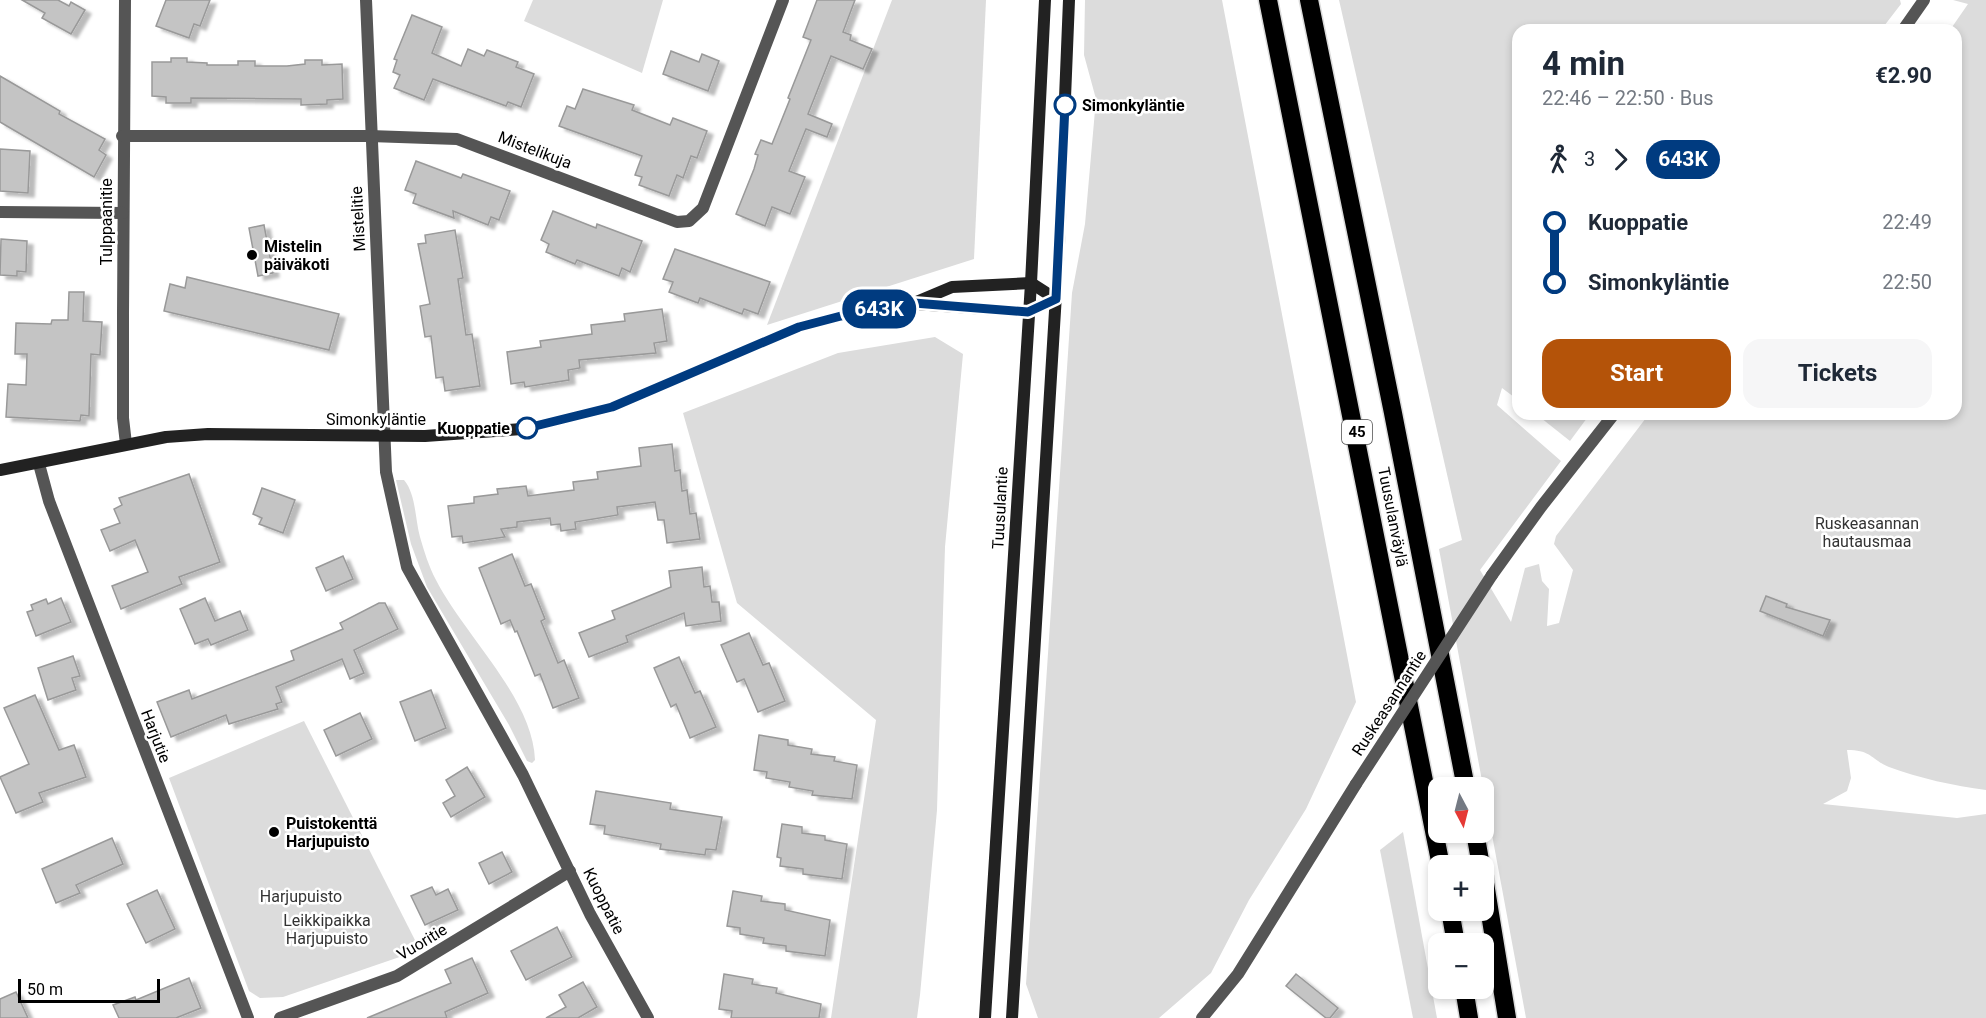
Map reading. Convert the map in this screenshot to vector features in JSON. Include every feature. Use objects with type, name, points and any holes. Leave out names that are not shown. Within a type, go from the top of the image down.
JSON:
[{"type":"highway","name":"Tuusulanväylä","points":[[1269,0],[1439,855]]},
{"type":"highway","name":"Tuusulanväylä","points":[[1309,0],[1394,413],[1464,777]]},
{"type":"highway","points":[[1491,921],[1507,1018]]},
{"type":"highway","points":[[1466,999],[1469,1018]]},
{"type":"main road","name":"Tuusulantie","points":[[985,1018],[1045,0]]},
{"type":"main road","points":[[1012,1018],[1056,299],[1069,0]]},
{"type":"main road","points":[[1030,284],[1056,299]]},
{"type":"main road","name":"Simonkyläntie","points":[[0,470],[166,437],[208,434],[384,436],[480,434],[568,419],[612,407],[666,386],[799,327],[841,316],[914,303],[951,287],[1030,284]]},
{"type":"main road","name":"Simonkyläntie","points":[[914,303],[1028,312],[1056,299]]},
{"type":"street","name":"Tulppaanitie","points":[[125,0],[122,136],[123,418],[126,444]]},
{"type":"street","name":"Mistelitie","points":[[366,0],[384,436]]},
{"type":"street","name":"Mistelikuja","points":[[122,136],[370,136],[457,139],[677,222],[690,220],[703,208],[783,0]]},
{"type":"street","points":[[1907,24],[1924,0]]},
{"type":"street","points":[[0,212],[123,213]]},
{"type":"street","name":"Ruskeasannantie","points":[[1202,1018],[1238,974],[1356,784],[1492,575],[1535,515],[1609,420]]},
{"type":"street","name":"Kuoppatie","points":[[384,436],[386,472],[407,567],[523,775],[590,914],[648,1018]]},
{"type":"street","name":"Harjutie","points":[[39,464],[49,501],[248,1018]]},
{"type":"street","name":"Vuoritie","points":[[280,1018],[397,976],[570,871]]},
{"type":"green space","points":[[533,0],[663,0],[642,73],[524,21]]},
{"type":"green space","points":[[892,0],[986,0],[974,259],[767,325]]},
{"type":"green space","points":[[1085,0],[1222,0],[1356,702],[1306,809],[1249,900],[1211,973],[1159,1018],[1038,1018],[1026,984],[1072,293],[1085,224],[1096,99],[1084,55]]},
{"type":"green space","name":"Ruskeasannan hautausmaa","points":[[1339,0],[1900,0],[1901,4],[1886,24],[1512,24],[1512,396],[1502,388],[1497,405],[1561,461],[1480,570],[1511,622],[1525,568],[1539,564],[1542,581],[1549,589],[1547,626],[1559,623],[1573,570],[1554,544],[1556,536],[1644,420],[1962,420],[1962,24],[1954,24],[1968,4],[1953,0],[1986,0],[1986,790],[1912,775],[1889,767],[1866,753],[1847,750],[1851,778],[1847,791],[1823,804],[1957,818],[1986,814],[1986,1018],[1526,1018],[1494,843],[1494,777],[1481,777],[1439,549],[1462,540]]},
{"type":"green space","points":[[935,337],[963,354],[945,547],[937,810],[917,1018],[831,1018],[876,720],[737,603],[683,413],[838,353]]},
{"type":"green space","points":[[1544,420],[1586,420],[1570,441]]},
{"type":"green space","points":[[396,480],[404,480],[411,492],[420,537],[436,580],[523,713],[531,737],[535,760],[532,763],[527,761],[509,725],[427,587],[411,544]]},
{"type":"green space","name":"Harjupuisto","points":[[304,721],[420,950],[283,997],[260,998],[249,991],[169,778]]},
{"type":"green space","points":[[1403,832],[1428,969],[1428,999],[1434,999],[1437,1018],[1413,1018],[1380,850]]},
{"type":"building","points":[[22,0],[58,0],[69,6],[71,2],[85,10],[71,34],[42,18],[45,13]]},
{"type":"building","points":[[166,0],[210,0],[200,26],[194,24],[189,38],[156,26]]},
{"type":"building","points":[[817,0],[855,0],[843,32],[851,35],[850,40],[872,49],[863,69],[831,56],[808,114],[832,124],[827,137],[806,129],[789,171],[805,177],[790,214],[772,207],[765,226],[736,214],[754,169],[758,155],[755,154],[761,140],[772,144],[790,99],[788,98],[811,40],[803,37]]},
{"type":"building","points":[[412,15],[442,27],[432,53],[461,66],[468,49],[484,56],[487,50],[518,62],[516,67],[534,74],[521,107],[508,102],[506,106],[433,79],[424,100],[394,88],[400,75],[393,72],[397,60],[394,59]]},
{"type":"building","points":[[671,51],[699,62],[702,54],[719,61],[708,91],[663,74]]},
{"type":"building","points":[[171,58],[187,58],[187,62],[207,63],[207,65],[238,65],[238,61],[255,61],[255,66],[287,66],[305,64],[305,60],[322,60],[322,65],[342,64],[343,99],[327,100],[327,104],[301,105],[301,99],[191,98],[191,103],[166,103],[166,97],[152,96],[152,62],[171,62]]},
{"type":"building","points":[[0,76],[60,111],[59,114],[105,139],[99,150],[106,155],[94,177],[0,122]]},
{"type":"building","points":[[583,89],[634,105],[632,110],[670,125],[673,118],[707,131],[697,158],[691,156],[683,178],[677,175],[669,196],[639,185],[642,177],[635,175],[642,156],[559,126],[567,106],[575,109]]},
{"type":"building","points":[[0,149],[30,151],[28,193],[0,191]]},
{"type":"building","points":[[416,161],[461,178],[463,174],[510,191],[499,220],[491,217],[488,225],[453,211],[454,218],[413,203],[416,194],[405,190]]},
{"type":"building","points":[[553,211],[596,228],[597,224],[642,241],[630,272],[622,268],[619,276],[577,260],[575,264],[546,252],[549,244],[541,240]]},
{"type":"building","points":[[264,225],[273,273],[258,276],[249,228]]},
{"type":"building","points":[[455,230],[463,278],[458,279],[466,335],[472,334],[480,386],[445,391],[443,377],[436,378],[431,336],[425,337],[420,306],[430,304],[418,244],[426,243],[425,235]]},
{"type":"building","points":[[1,239],[27,241],[26,272],[17,271],[17,276],[0,275]]},
{"type":"building","points":[[675,249],[770,282],[758,314],[744,309],[742,314],[700,298],[698,303],[669,292],[673,282],[663,279]]},
{"type":"building","points":[[187,277],[339,314],[329,350],[164,311],[170,284],[185,288]]},
{"type":"building","points":[[69,292],[84,292],[83,321],[102,322],[100,355],[91,354],[89,416],[81,415],[80,421],[6,417],[8,384],[26,385],[27,354],[15,354],[16,323],[51,324],[52,320],[68,320]]},
{"type":"building","points":[[662,309],[667,341],[654,343],[656,353],[579,360],[580,368],[568,370],[569,380],[525,387],[524,382],[511,384],[507,352],[541,347],[540,341],[592,334],[591,325],[625,321],[624,314]]},
{"type":"building","points":[[672,444],[675,471],[680,470],[682,491],[687,490],[690,514],[696,513],[700,539],[667,543],[664,520],[658,520],[655,502],[617,507],[618,515],[575,522],[576,529],[561,531],[560,524],[551,525],[550,518],[517,522],[517,527],[501,529],[505,537],[463,543],[462,536],[452,537],[448,506],[474,503],[474,497],[498,494],[497,489],[526,486],[528,496],[574,490],[573,482],[598,479],[597,472],[641,466],[639,448]]},
{"type":"building","points":[[189,474],[220,562],[179,577],[182,584],[121,609],[112,586],[148,572],[135,540],[110,551],[101,530],[120,523],[114,509],[122,505],[119,498]]},
{"type":"building","points":[[262,488],[295,500],[283,533],[259,524],[262,518],[253,514]]},
{"type":"building","points":[[512,554],[525,586],[531,584],[545,619],[541,621],[558,663],[564,660],[579,698],[553,708],[540,674],[535,676],[517,631],[515,632],[510,620],[501,624],[479,568]]},
{"type":"building","points":[[343,556],[353,579],[326,591],[316,568]]},
{"type":"building","points":[[702,567],[704,587],[710,586],[712,602],[719,602],[721,621],[686,626],[684,613],[626,636],[628,642],[589,657],[579,633],[615,619],[612,611],[671,587],[669,571]]},
{"type":"building","points":[[1766,596],[1787,604],[1786,607],[1830,620],[1823,636],[1760,611]]},
{"type":"building","points":[[61,598],[71,622],[36,636],[27,612],[33,610],[31,605],[46,599],[48,604]]},
{"type":"building","points":[[205,598],[215,621],[240,611],[248,630],[211,645],[208,639],[195,644],[180,609]]},
{"type":"building","points":[[379,603],[385,603],[398,629],[354,650],[364,673],[350,679],[342,659],[276,687],[282,702],[276,704],[278,709],[229,724],[226,715],[171,737],[157,702],[189,690],[192,699],[294,660],[291,651],[343,629],[340,623]]},
{"type":"building","points":[[749,633],[763,665],[769,663],[785,701],[758,712],[744,679],[737,682],[721,645]]},
{"type":"building","points":[[73,656],[80,676],[72,678],[76,690],[48,700],[38,668]]},
{"type":"building","points":[[679,657],[695,693],[700,691],[716,727],[690,738],[676,704],[671,707],[654,668]]},
{"type":"building","points":[[431,690],[446,728],[415,741],[400,702]]},
{"type":"building","points":[[35,695],[59,750],[74,745],[86,777],[39,793],[43,802],[16,813],[0,777],[29,764],[4,708]]},
{"type":"building","points":[[360,713],[372,739],[336,756],[324,730]]},
{"type":"building","points":[[759,735],[788,740],[788,745],[812,749],[811,754],[835,757],[834,761],[857,765],[852,799],[812,795],[813,791],[789,787],[790,782],[766,778],[767,772],[754,770]]},
{"type":"building","points":[[467,767],[485,797],[451,817],[443,803],[455,796],[446,780]]},
{"type":"building","points":[[596,791],[671,803],[670,809],[722,817],[716,850],[706,849],[705,855],[660,849],[661,844],[604,834],[605,826],[590,824]]},
{"type":"building","points":[[782,824],[802,827],[802,833],[825,836],[825,840],[847,844],[842,879],[803,874],[803,869],[780,866],[781,858],[777,857]]},
{"type":"building","points":[[112,838],[123,864],[76,885],[80,893],[56,903],[42,869]]},
{"type":"building","points":[[502,852],[512,872],[489,884],[479,863]]},
{"type":"building","points":[[432,887],[436,895],[448,889],[458,910],[425,925],[411,896]]},
{"type":"building","points":[[157,890],[175,929],[146,943],[127,904]]},
{"type":"building","points":[[733,891],[762,896],[761,901],[785,904],[785,910],[830,920],[825,956],[786,951],[786,946],[763,943],[764,938],[740,934],[740,928],[727,926]]},
{"type":"building","points":[[557,927],[572,957],[526,980],[511,951]]},
{"type":"building","points":[[472,958],[488,993],[445,1012],[447,1018],[367,1018],[451,983],[445,970]]},
{"type":"building","points":[[724,974],[753,979],[752,984],[777,988],[776,993],[821,1004],[819,1018],[731,1018],[732,1011],[719,1009]]},
{"type":"building","points":[[1296,974],[1338,1008],[1330,1018],[1326,1018],[1286,986]]},
{"type":"building","points":[[189,978],[201,1008],[176,1018],[119,1018],[113,1005],[135,997],[136,1000]]},
{"type":"building","points":[[583,982],[597,1007],[578,1018],[546,1018],[566,1007],[559,995]]},
{"type":"building","points":[[16,992],[28,1018],[0,1018],[0,999]]},
{"type":"bus line","name":"643K","points":[[527,428],[612,407],[666,386],[799,327],[841,316],[914,303],[952,308],[1028,312],[1056,299],[1065,105]]},
{"type":"place","name":"Simonkyläntie","points":[[1065,105]]},
{"type":"place","name":"Mistelin päiväkoti","points":[[252,255]]},
{"type":"place","name":"Kuoppatie","points":[[527,428]]},
{"type":"place","name":"Puistokenttä Harjupuisto","points":[[274,832]]},
{"type":"park label","name":"Leikkipaikka Harjupuisto","points":[[327,929]]}]
